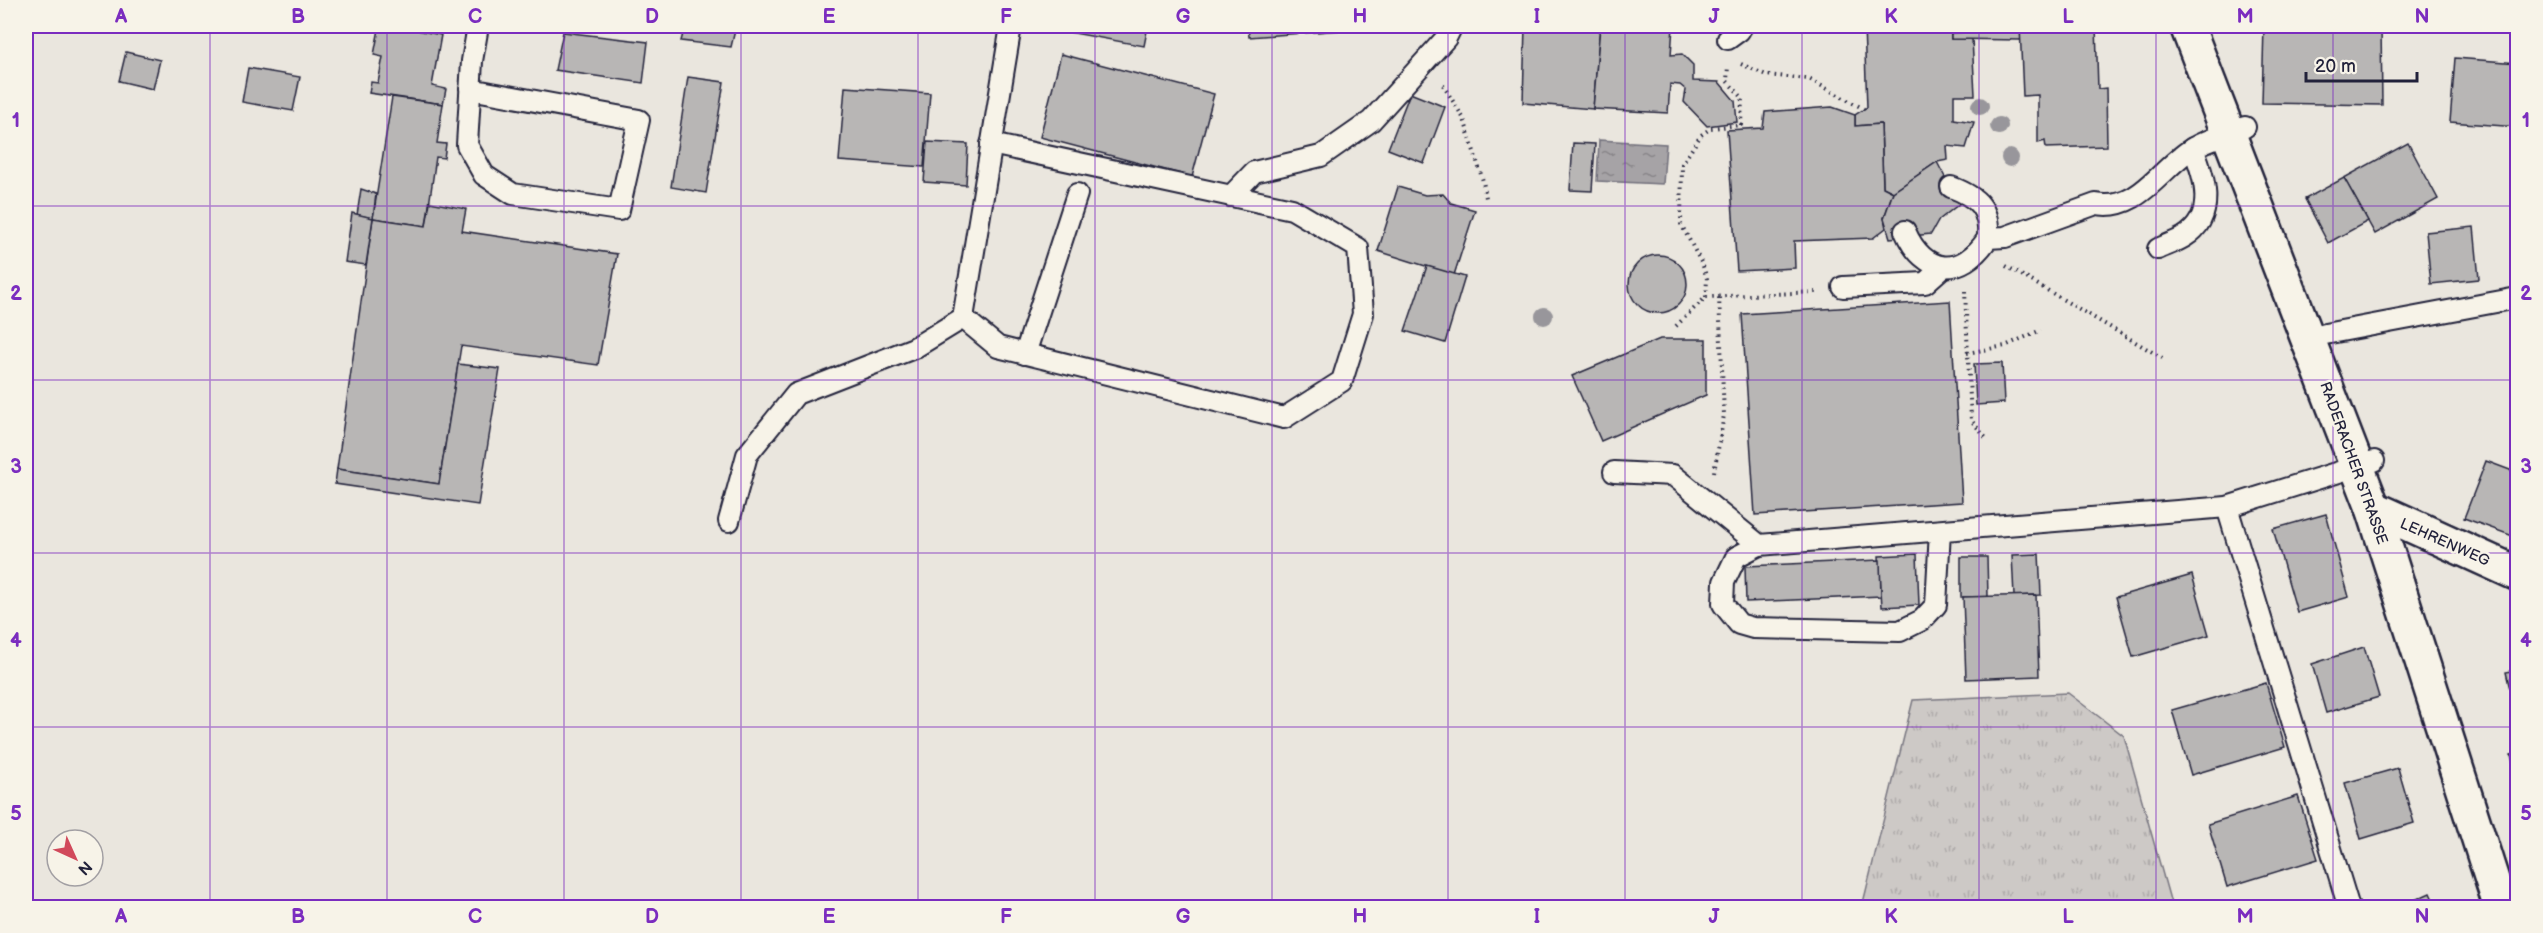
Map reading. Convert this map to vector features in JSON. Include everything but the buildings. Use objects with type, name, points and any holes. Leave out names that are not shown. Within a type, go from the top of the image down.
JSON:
[{"type":"street","name":"RADERACHER STRASSE","points":[[2187,26],[2237,131],[2310,340],[2366,464],[2373,508],[2501,908]]},
{"type":"street","name":"LEHRENWEG","points":[[2373,508],[2517,574]]},
{"type":"lane","points":[[470,89],[639,120],[619,210],[513,194],[484,175],[466,145],[470,89],[478,26]]},
{"type":"lane","points":[[729,521],[747,455],[796,394],[914,348],[963,318],[1011,26]]},
{"type":"lane","points":[[1231,196],[1254,172],[1321,156],[1371,122],[1446,38],[1452,26]]},
{"type":"lane","points":[[1843,287],[1925,283],[1984,244],[2096,204],[2112,207],[2131,200],[2193,148],[2237,131]]},
{"type":"lane","points":[[963,318],[998,347],[1284,418],[1342,381],[1363,314],[1358,248],[1292,209],[991,144]]},
{"type":"lane","points":[[2158,249],[2186,237],[2201,220],[2206,200],[2205,176],[2193,148]]},
{"type":"lane","points":[[1951,187],[1963,192],[1983,207],[1989,220],[1984,244]]},
{"type":"lane","points":[[1025,354],[1077,194]]},
{"type":"lane","points":[[1905,231],[1918,255],[1930,263],[1950,266]]},
{"type":"lane","points":[[2310,340],[2325,334],[2512,298],[2517,300]]},
{"type":"lane","points":[[1940,531],[1936,605],[1922,620],[1900,631],[1753,627],[1739,624],[1724,604],[1724,582],[1736,557],[1759,545],[2227,507],[2366,464]]},
{"type":"lane","points":[[1614,472],[1673,475],[1759,545]]},
{"type":"lane","points":[[2227,507],[2349,908]]},
{"type":"path","points":[[1676,326],[1706,297],[1707,279],[1703,266],[1681,224],[1682,164],[1701,135],[1711,128],[1741,125],[1742,97],[1727,81],[1735,32]]},
{"type":"path","points":[[1428,58],[1464,119],[1486,198]]},
{"type":"path","points":[[1729,59],[1766,75],[1809,79],[1864,109]]},
{"type":"path","points":[[1984,244],[2166,360]]},
{"type":"path","points":[[1950,266],[1967,297],[1967,353],[1971,420],[1986,438]]},
{"type":"path","points":[[1706,297],[1822,291]]},
{"type":"path","points":[[1708,504],[1724,415],[1719,297]]},
{"type":"path","points":[[1967,353],[2005,346],[2041,330]]},
{"type":"green space","points":[[2068,693],[2124,736],[2172,907],[1862,907],[1913,700]]},
{"type":"water","points":[[1599,140],[1666,144],[1663,184],[1597,181]]}]
